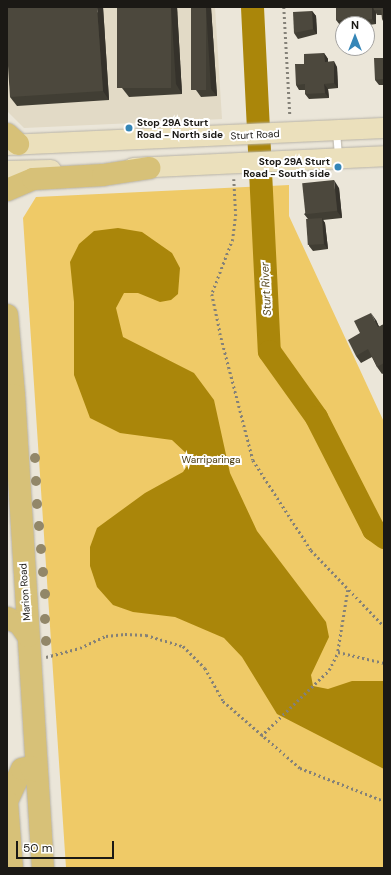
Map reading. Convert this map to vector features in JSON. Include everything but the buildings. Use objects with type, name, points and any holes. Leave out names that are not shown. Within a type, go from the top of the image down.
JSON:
[{"type":"main road","name":"Sturt Road","points":[[11,141],[235,136],[384,128]]},
{"type":"main road","points":[[7,171],[149,168],[236,169],[292,161],[338,160],[384,156]]},
{"type":"main road","points":[[7,190],[33,179],[103,175],[149,168]]},
{"type":"main road","name":"Marion Road","points":[[7,315],[14,395],[43,868]]},
{"type":"main road","points":[[7,618],[19,623],[28,636]]},
{"type":"main road","points":[[12,868],[7,801],[22,768],[31,767],[37,771]]},
{"type":"lane","points":[[336,131],[338,160]]},
{"type":"path","points":[[284,7],[292,133]]},
{"type":"path","points":[[236,169],[236,214],[233,239],[212,294],[220,333],[253,460],[311,550],[384,626]]},
{"type":"path","points":[[262,736],[329,670],[338,652],[348,589]]},
{"type":"path","points":[[30,658],[48,656],[80,648],[106,636],[126,634],[146,635],[183,646],[205,668],[223,701],[300,768],[384,801]]},
{"type":"path","points":[[338,652],[384,663]]},
{"type":"shaded area","points":[[7,7],[215,7],[222,119],[24,128],[7,111]]},
{"type":"shaded area","points":[[118,228],[142,232],[172,253],[180,268],[178,294],[171,300],[160,302],[138,293],[124,293],[116,308],[123,337],[194,373],[214,400],[230,473],[257,531],[326,622],[329,637],[311,675],[313,686],[328,689],[352,681],[384,681],[384,769],[277,714],[242,657],[224,638],[175,617],[133,612],[113,605],[97,587],[90,566],[90,547],[97,528],[145,493],[183,472],[187,466],[188,455],[172,440],[120,433],[90,418],[74,375],[74,302],[70,262],[79,244],[94,231]]},
{"type":"green space","name":"Warriparinga","points":[[289,185],[289,216],[384,422],[384,868],[66,868],[23,218],[36,197]]},
{"type":"waterway","name":"Sturt River","points":[[252,7],[269,351],[316,417],[373,529],[384,537]]},
{"type":"place","name":"Stop 29A Sturt Road - North side","points":[[129,128]]},
{"type":"place","name":"Stop 29A Sturt Road - South side","points":[[338,167]]}]
